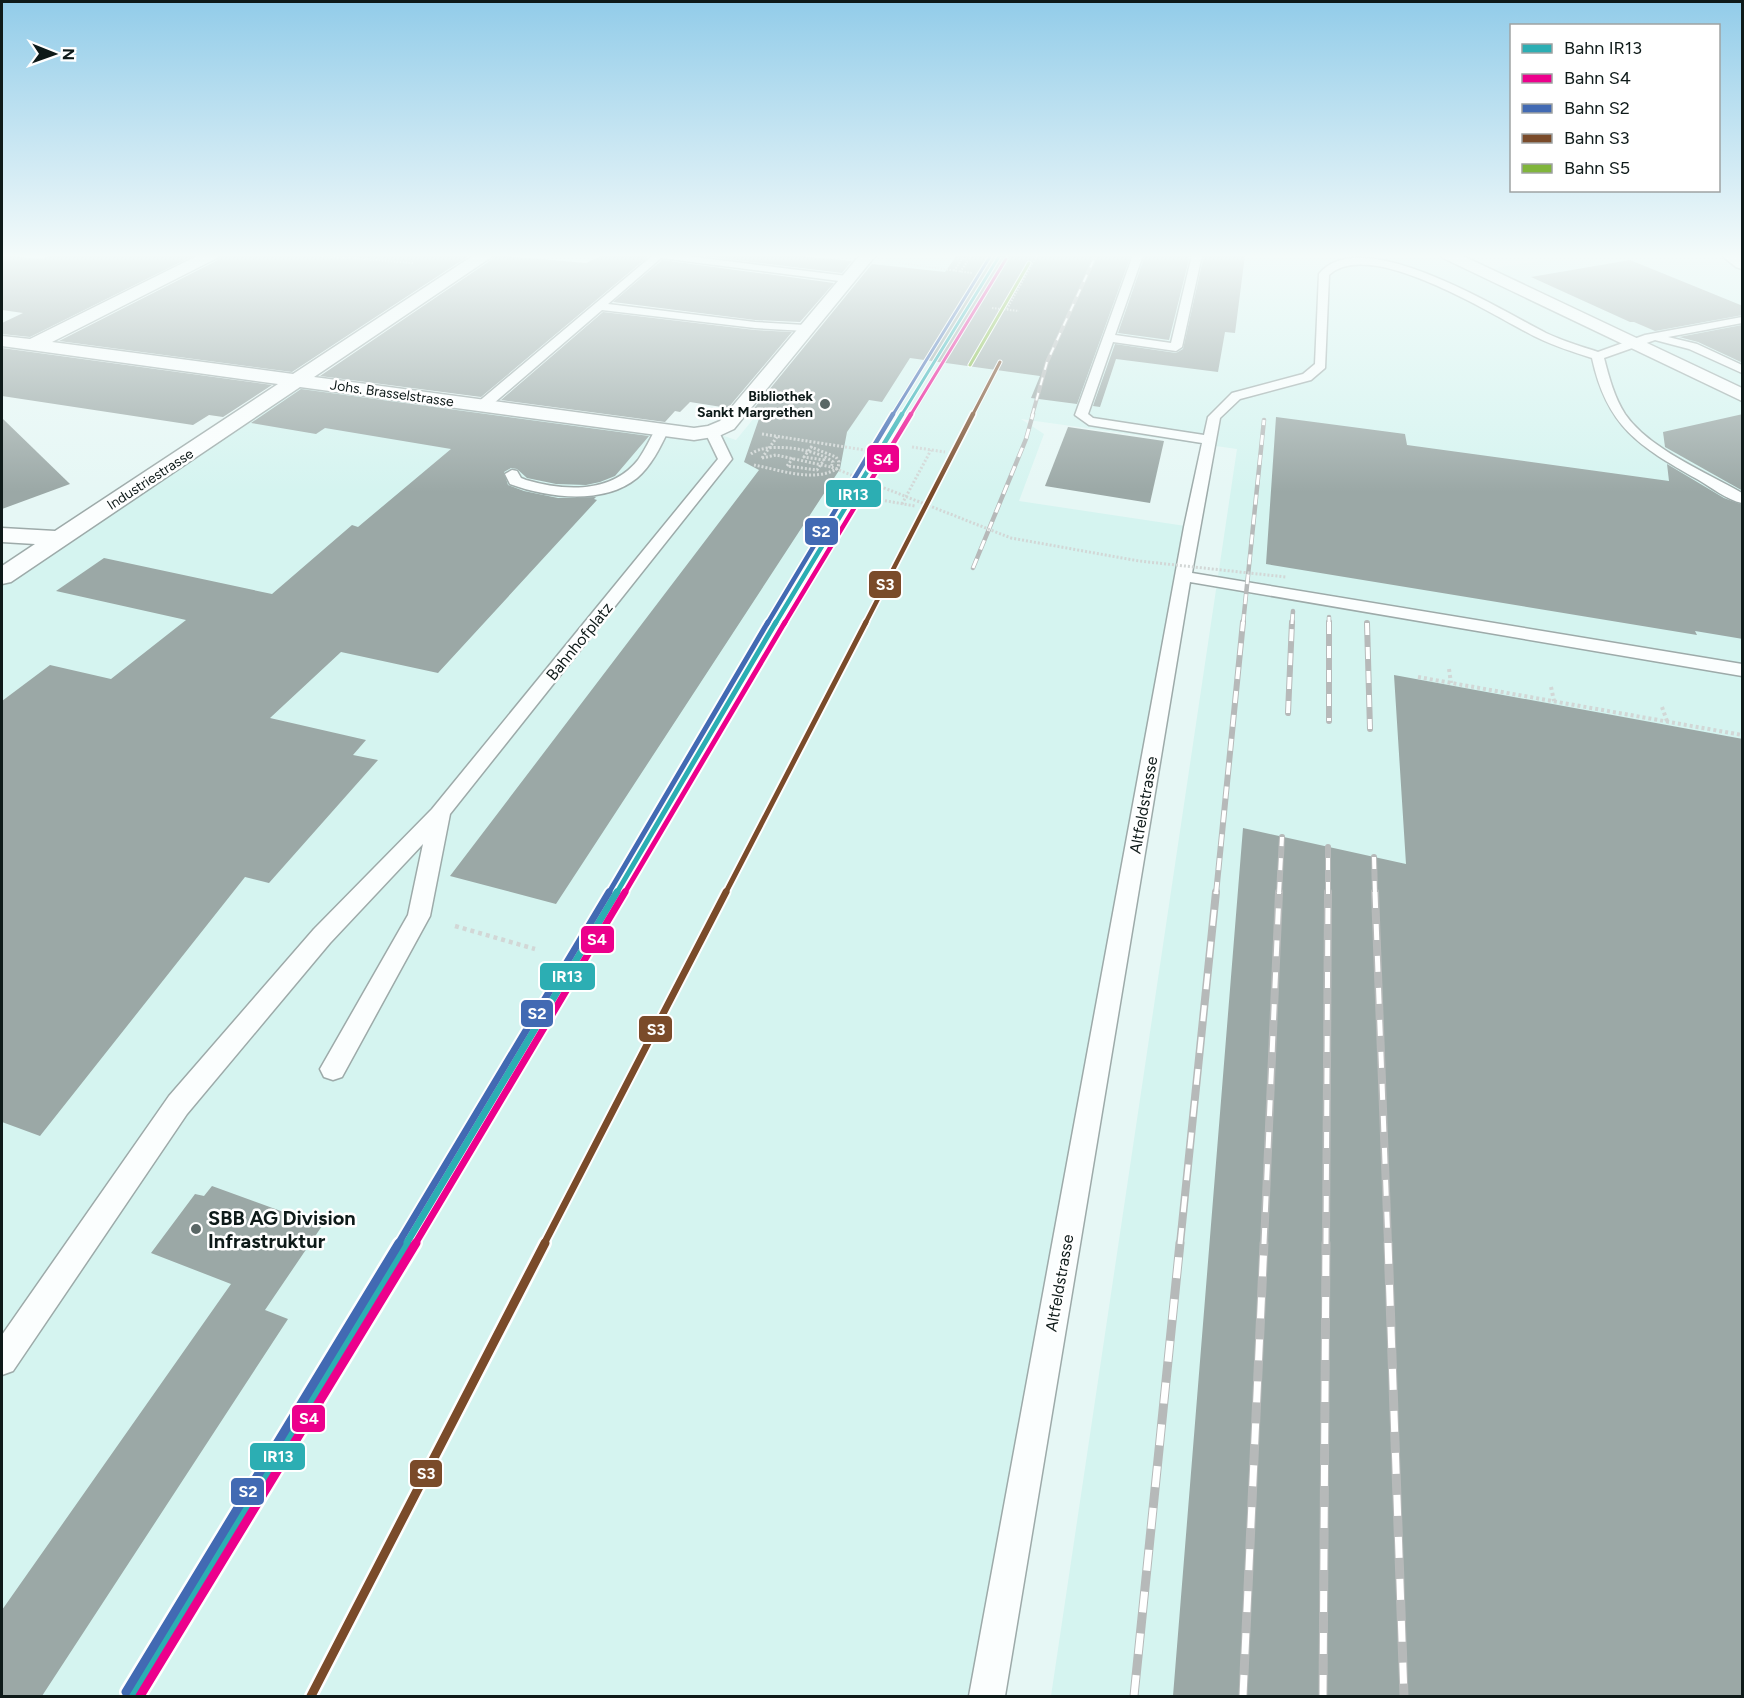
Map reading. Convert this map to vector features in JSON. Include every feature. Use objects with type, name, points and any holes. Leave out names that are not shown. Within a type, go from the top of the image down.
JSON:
[{"type":"street","points":[[2,357],[54,334]]},
{"type":"street","name":"Industriestrasse","points":[[2,577],[366,334]]},
{"type":"street","points":[[719,429],[800,334]]},
{"type":"street","points":[[1629,334],[1743,395]]},
{"type":"street","name":"Johs. Brasselstrasse","points":[[2,341],[661,431],[694,434],[719,429]]},
{"type":"street","points":[[2,535],[60,538]]},
{"type":"lane","points":[[482,406],[566,334]]},
{"type":"lane","points":[[1109,334],[1082,415],[1089,421],[1208,440]]},
{"type":"lane","points":[[1108,338],[1176,346],[1179,334]]},
{"type":"lane","name":"Altfeldstrasse","points":[[987,1696],[1208,440],[1214,417],[1236,396],[1307,377],[1321,365],[1322,334]]},
{"type":"lane","name":"Altfeldstrasse","points":[[1540,334],[1598,356]]},
{"type":"lane","points":[[1671,334],[1642,340],[1598,356],[1604,387],[1623,421],[1645,441],[1743,499]]},
{"type":"lane","points":[[1642,340],[1693,346],[1743,369]]},
{"type":"lane","name":"Bahnhofplatz","points":[[333,1069],[419,916],[440,812],[726,459],[719,429]]},
{"type":"lane","points":[[512,474],[515,481],[527,486],[586,494],[602,491],[617,484],[645,463],[661,431]]},
{"type":"lane","points":[[1184,576],[1743,670]]},
{"type":"lane","points":[[2,1360],[178,1105],[322,936],[440,812]]},
{"type":"path","points":[[719,429],[871,451]]},
{"type":"path","points":[[777,438],[762,458],[776,455],[831,467],[1011,538],[1139,561],[1286,577]]},
{"type":"path","points":[[793,458],[787,466],[817,471],[824,460],[804,457],[814,443]]},
{"type":"path","points":[[811,447],[836,457],[837,468],[829,474],[816,476],[757,466],[748,461],[751,454],[759,448],[772,447],[826,455],[833,462],[831,467]]},
{"type":"path","points":[[912,447],[945,452]]},
{"type":"path","points":[[902,504],[931,450]]},
{"type":"path","points":[[881,500],[915,506]]},
{"type":"path","points":[[1449,669],[1451,682]]},
{"type":"path","points":[[1418,677],[1743,735]]},
{"type":"path","points":[[1551,687],[1554,701]]},
{"type":"path","points":[[1662,707],[1667,721]]},
{"type":"path","points":[[419,916],[535,949]]},
{"type":"shaded area","points":[[823,334],[1050,334],[1046,343],[1051,334],[1742,334],[1742,1696],[1051,1696],[1237,449],[1021,419],[1044,434],[1019,501],[1192,527],[987,1696],[2,1696],[2,577],[299,380],[712,432],[736,440]]},
{"type":"building","points":[[4,334],[36,334],[30,337]]},
{"type":"building","points":[[72,334],[349,334],[292,372],[59,341]]},
{"type":"building","points":[[382,334],[556,334],[481,397],[320,376]]},
{"type":"building","points":[[577,334],[790,334],[728,408],[690,402],[680,412],[675,411],[665,422],[501,400]]},
{"type":"building","points":[[815,334],[1102,334],[1077,404],[1031,398],[1040,376],[910,358],[882,402],[869,400],[847,432],[840,469],[556,904],[450,876],[759,470],[744,462],[761,413],[751,412]]},
{"type":"building","points":[[1127,334],[1170,334],[1169,340]]},
{"type":"building","points":[[1186,334],[1225,334],[1218,372],[1116,359],[1100,407],[1093,406],[1115,344],[1176,353],[1183,349]]},
{"type":"building","points":[[1693,334],[1742,334],[1743,363],[1698,342],[1679,337]]},
{"type":"building","points":[[2,348],[272,385],[223,417],[209,415],[193,425],[2,396]]},
{"type":"building","points":[[301,389],[649,436],[615,476],[600,482],[586,485],[556,484],[527,478],[517,469],[511,468],[504,472],[508,485],[524,491],[558,498],[596,497],[594,499],[597,500],[438,673],[341,652],[270,718],[366,740],[353,755],[378,760],[269,883],[245,877],[40,1136],[2,1122],[2,701],[50,665],[111,679],[186,620],[56,591],[104,558],[272,594],[352,525],[358,527],[451,449],[325,428],[316,434],[251,423]]},
{"type":"building","points":[[1743,414],[1743,491],[1665,447],[1663,432]]},
{"type":"building","points":[[1276,417],[1405,434],[1407,445],[1669,481],[1667,464],[1724,498],[1743,505],[1743,639],[1695,631],[1697,635],[1266,564]]},
{"type":"building","points":[[2,418],[70,484],[2,509]]},
{"type":"building","points":[[1068,427],[1164,441],[1150,503],[1045,486]]},
{"type":"building","points":[[1394,675],[1743,739],[1743,1696],[1173,1696],[1243,828],[1406,864]]},
{"type":"building","points":[[212,1186],[322,1226],[265,1310],[288,1319],[42,1696],[2,1696],[2,1610],[231,1284],[151,1253],[195,1194],[204,1196]]},
{"type":"railway","points":[[1032,416],[1047,362],[1060,334]]},
{"type":"railway","points":[[973,568],[1026,439],[1033,414]]},
{"type":"railway","points":[[1243,624],[1264,420]]},
{"type":"railway","points":[[1292,624],[1293,611]]},
{"type":"railway","points":[[1329,617],[1329,721]]},
{"type":"railway","points":[[1216,894],[1243,622]]},
{"type":"railway","points":[[1288,713],[1292,622]]},
{"type":"railway","points":[[1367,623],[1370,729]]},
{"type":"railway","points":[[1279,894],[1282,837]]},
{"type":"railway","points":[[1328,847],[1328,892]]},
{"type":"railway","points":[[1374,857],[1375,894]]},
{"type":"railway","points":[[1180,1244],[1216,892]]},
{"type":"railway","points":[[1264,1244],[1279,892]]},
{"type":"railway","points":[[1326,1244],[1328,892]]},
{"type":"railway","points":[[1375,892],[1388,1244]]},
{"type":"railway","points":[[1134,1696],[1180,1243]]},
{"type":"railway","points":[[1243,1696],[1264,1243]]},
{"type":"railway","points":[[1323,1696],[1326,1243]]},
{"type":"railway","points":[[1388,1243],[1404,1696]]},
{"type":"rail line","name":"S2","points":[[126,1692],[503,1071],[823,529],[942,334]]},
{"type":"rail line","name":"IR13","points":[[132,1696],[509,1075],[829,533],[951,334]]},
{"type":"rail line","name":"S4","points":[[140,1696],[515,1079],[835,537],[960,334]]},
{"type":"rail line","name":"S5","points":[[970,365],[988,334]]},
{"type":"rail line","name":"S3","points":[[311,1696],[1000,362]]},
{"type":"place","name":"Bibliothek Sankt Margrethen","points":[[825,404]]},
{"type":"place","name":"SBB AG Division Infrastruktur","points":[[196,1229]]}]
